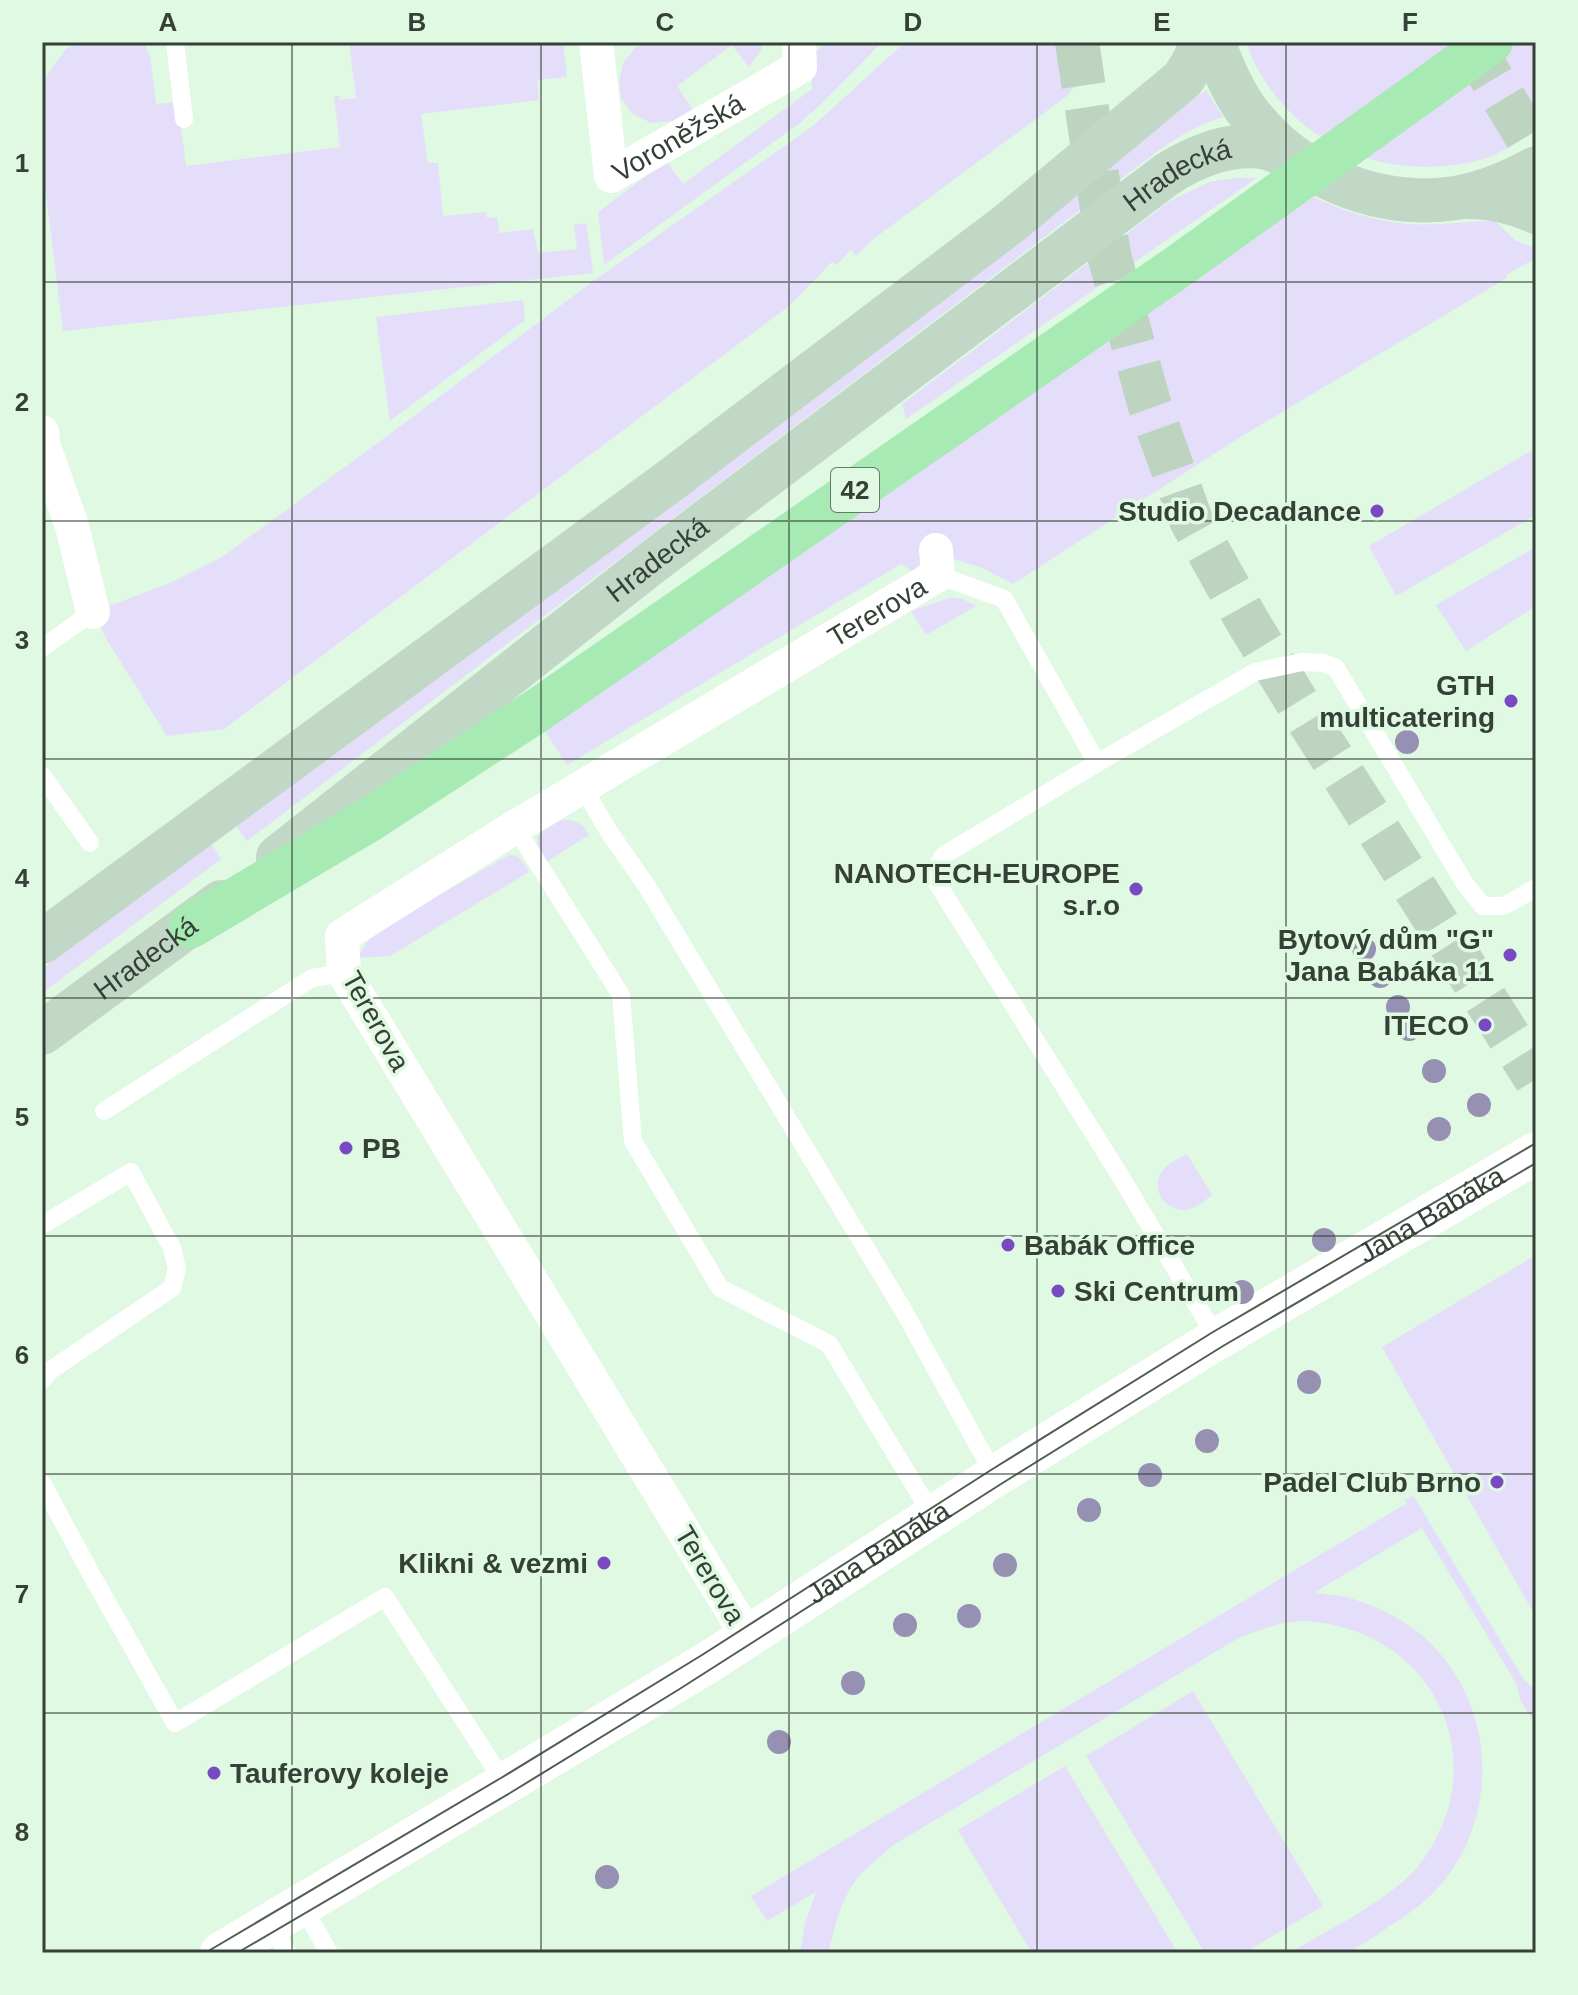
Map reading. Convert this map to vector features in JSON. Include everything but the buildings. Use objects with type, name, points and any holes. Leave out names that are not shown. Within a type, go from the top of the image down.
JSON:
[{"type":"highway","name":"42","points":[[191,926],[369,820],[535,712],[1176,268],[1491,42]]},
{"type":"main road","name":"Hradecká","points":[[42,942],[671,480],[1011,222],[1183,79],[1201,42]]},
{"type":"main road","points":[[1213,42],[1244,107],[1272,139],[1319,174],[1349,187],[1381,196],[1432,200],[1485,191],[1536,168]]},
{"type":"main road","name":"Hradecká","points":[[42,1033],[191,926],[650,564],[1166,175],[1204,155],[1237,147],[1263,147],[1297,160]]},
{"type":"main road","points":[[1457,197],[1489,197],[1536,212]]},
{"type":"street","name":"Voroněžská","points":[[596,42],[611,176],[800,67],[799,42]]},
{"type":"street","points":[[42,440],[72,526],[93,612]]},
{"type":"street","name":"Tererova","points":[[748,1637],[344,973],[342,936],[937,562]]},
{"type":"street","name":"Jana Babáka","points":[[221,1953],[287,1927],[505,1784],[748,1637],[995,1476],[1217,1339],[1536,1153]]},
{"type":"lane","points":[[175,42],[184,119]]},
{"type":"lane","points":[[937,562],[1004,599],[1097,763]]},
{"type":"lane","points":[[42,647],[93,612]]},
{"type":"lane","points":[[42,641],[42,647]]},
{"type":"lane","points":[[1217,1339],[1136,1200],[932,875],[944,855],[1255,672],[1302,662],[1323,663],[1336,668],[1465,884],[1483,906],[1504,906],[1536,888]]},
{"type":"lane","points":[[42,775],[90,843]]},
{"type":"lane","points":[[583,787],[609,832],[655,898],[902,1308],[995,1476]]},
{"type":"lane","points":[[515,827],[621,995],[633,1141],[720,1288],[829,1344],[933,1516]]},
{"type":"lane","points":[[104,1111],[312,978],[344,973]]},
{"type":"lane","points":[[42,1225],[131,1172],[172,1248],[177,1269],[172,1288],[51,1370],[42,1380]]},
{"type":"lane","points":[[42,1483],[175,1723],[385,1597],[505,1784]]},
{"type":"lane","points":[[287,1927],[329,1953]]},
{"type":"shaded area","points":[[82,42],[143,42],[150,55],[156,104],[178,102],[186,166],[340,147],[334,96],[339,96],[340,100],[356,98],[349,42],[563,42],[567,77],[537,80],[539,100],[421,114],[428,163],[438,163],[443,216],[486,212],[487,218],[497,217],[499,233],[533,229],[538,253],[577,249],[574,225],[586,223],[593,273],[63,331],[42,162],[42,82],[66,49]]},
{"type":"shaded area","points":[[647,42],[762,43],[761,50],[749,67],[732,45],[677,86],[693,110],[676,121],[651,123],[633,114],[621,98],[619,80],[623,63],[636,47]]},
{"type":"shaded area","points":[[828,42],[882,42],[800,123],[604,265],[598,212],[666,161],[683,184],[812,89],[810,56]]},
{"type":"shaded area","points":[[905,42],[1100,42],[1091,65],[1067,96],[872,240],[856,256],[851,250],[836,265],[832,262],[789,306],[224,729],[167,736],[93,612],[170,583],[222,557],[592,282],[813,126]]},
{"type":"shaded area","points":[[1246,42],[1536,42],[1536,131],[1492,156],[1449,166],[1395,165],[1369,159],[1344,150],[1299,121],[1264,80]]},
{"type":"shaded area","points":[[1206,90],[1223,117],[1189,131],[1158,151],[247,841],[235,825]]},
{"type":"shaded area","points":[[1257,178],[906,419],[902,404],[1170,201],[1209,182]]},
{"type":"shaded area","points":[[1313,197],[1359,215],[1395,223],[1495,221],[1516,241],[1536,248],[1536,258],[1237,439],[1013,584],[949,555],[921,563],[912,571],[901,564],[567,765],[543,728]]},
{"type":"shaded area","points":[[523,300],[525,320],[390,421],[376,317]]},
{"type":"shaded area","points":[[1536,448],[1536,515],[1396,596],[1369,546]]},
{"type":"shaded area","points":[[1536,547],[1536,606],[1466,651],[1436,605]]},
{"type":"shaded area","points":[[952,597],[976,606],[926,635],[911,611]]},
{"type":"shaded area","points":[[561,820],[577,823],[589,835],[546,862],[537,838]]},
{"type":"shaded area","points":[[211,843],[221,859],[42,993],[42,969]]},
{"type":"shaded area","points":[[509,855],[519,858],[529,872],[390,956],[357,958],[369,939],[380,929]]},
{"type":"shaded area","points":[[1187,1154],[1212,1195],[1195,1207],[1184,1210],[1166,1203],[1159,1192],[1158,1179],[1172,1162]]},
{"type":"shaded area","name":"Padel Club Brno","points":[[1536,1255],[1536,1617],[1382,1347]]},
{"type":"shaded area","points":[[1413,1495],[1524,1680],[1536,1690],[1536,1726],[1520,1700],[1517,1685],[1422,1528],[1315,1592],[1350,1598],[1382,1610],[1411,1627],[1438,1651],[1459,1680],[1473,1713],[1481,1747],[1482,1783],[1476,1818],[1463,1851],[1443,1882],[1425,1900],[1361,1945],[1338,1954],[1289,1953],[1380,1899],[1423,1860],[1444,1820],[1453,1780],[1451,1741],[1439,1704],[1417,1672],[1387,1647],[1349,1629],[1305,1621],[1281,1624],[1240,1637],[895,1844],[860,1875],[848,1892],[836,1922],[829,1953],[800,1953],[805,1923],[816,1892],[767,1921],[751,1896],[1407,1503],[1405,1500]]},
{"type":"shaded area","points":[[1193,1691],[1323,1906],[1244,1953],[1205,1953],[1086,1756]]},
{"type":"shaded area","points":[[1065,1766],[1178,1953],[1032,1953],[958,1830]]},
{"type":"tunnel","points":[[1077,42],[1109,255],[1149,403],[1191,520],[1249,624],[1310,723],[1536,1079]]},
{"type":"tunnel","points":[[1470,42],[1536,152]]},
{"type":"tram line","points":[[205,1953],[702,1655],[1213,1332],[1536,1143]]},
{"type":"tram line","points":[[237,1953],[510,1793],[678,1690],[1223,1346],[1536,1163]]},
{"type":"place","name":"Studio Decadance","points":[[1377,511]]},
{"type":"place","name":"GTH multicatering","points":[[1511,701]]},
{"type":"place","name":"NANOTECH-EUROPE s.r.o","points":[[1136,889]]},
{"type":"place","name":"Bytový dům \"G\" Jana Babáka 11","points":[[1510,955]]},
{"type":"place","name":"ITECO","points":[[1485,1025]]},
{"type":"place","name":"PB","points":[[346,1148]]},
{"type":"place","name":"Babák Office","points":[[1008,1245]]},
{"type":"place","name":"Ski Centrum","points":[[1058,1291]]},
{"type":"place","name":"Padel Club Brno","points":[[1497,1482]]},
{"type":"place","name":"Klikni & vezmi","points":[[604,1563]]},
{"type":"place","name":"Tauferovy koleje","points":[[214,1773]]}]
